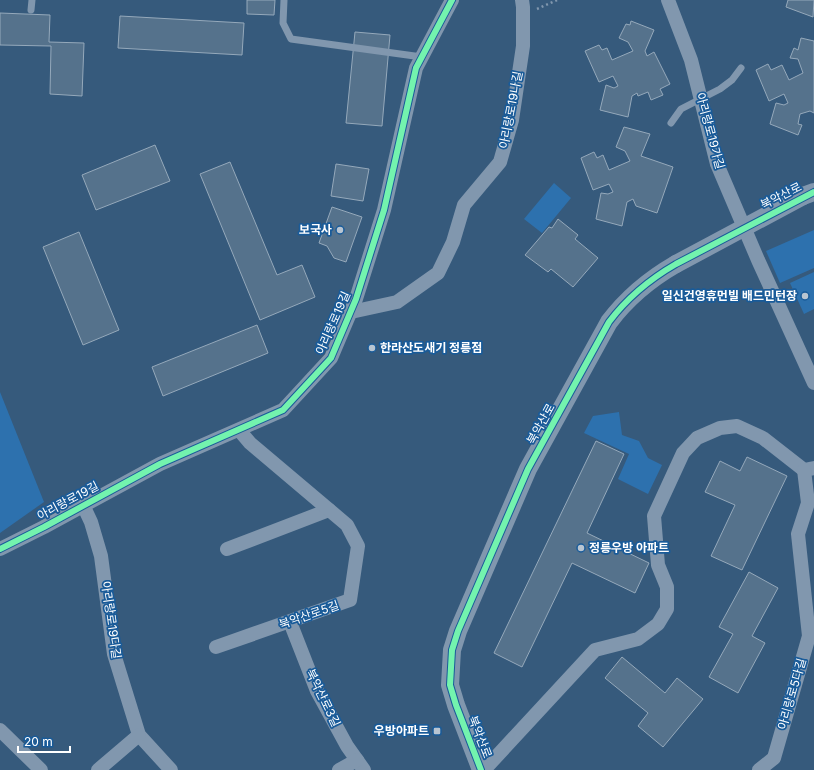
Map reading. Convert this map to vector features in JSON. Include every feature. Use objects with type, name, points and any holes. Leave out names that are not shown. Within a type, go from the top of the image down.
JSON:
[{"type":"street","name":"아리랑로19길","points":[[0,549],[160,464],[283,410],[331,358],[356,300],[384,210],[416,68],[452,0]]},
{"type":"street","name":"아리랑로19나길","points":[[351,312],[397,302],[438,273],[453,242],[464,205],[500,162],[512,120],[523,46],[522,0]]},
{"type":"street","name":"아리랑로19가길","points":[[668,0],[698,82],[700,99],[706,117],[717,164],[758,260],[814,383]]},
{"type":"street","name":"북악산로","points":[[482,770],[456,705],[450,685],[452,650],[458,631],[528,469],[609,322],[618,309],[658,274],[808,194]]},
{"type":"street","points":[[482,770],[595,650],[638,639],[658,624],[667,609],[667,587],[658,566],[654,516],[683,453],[697,438],[720,428],[737,426],[762,438],[809,469]]},
{"type":"street","name":"북악산로5길","points":[[216,647],[350,600],[358,546],[347,525],[250,443],[239,430]]},
{"type":"street","name":"아리랑로5다길","points":[[759,770],[774,758],[809,636],[798,534],[808,503],[809,469]]},
{"type":"street","name":"아리랑로19다길","points":[[83,505],[91,522],[101,556],[114,654],[139,735],[171,770]]},
{"type":"street","points":[[227,549],[329,510]]},
{"type":"street","name":"북악산로3길","points":[[290,622],[317,691],[347,746],[360,765]]},
{"type":"street","points":[[0,730],[41,770]]},
{"type":"street","points":[[98,770],[139,735]]},
{"type":"street","points":[[339,770],[360,765]]},
{"type":"lane","points":[[31,10],[32,0]]},
{"type":"lane","points":[[284,0],[283,23],[291,39],[422,57]]},
{"type":"lane","points":[[671,123],[681,108],[720,89],[732,80],[741,68]]},
{"type":"shaded area","points":[[554,183],[571,198],[542,233],[524,219]]},
{"type":"shaded area","points":[[814,230],[814,268],[780,283],[766,251]]},
{"type":"shaded area","name":"일신건영휴먼빌 배드민턴장","points":[[814,272],[814,309],[804,314],[790,283]]},
{"type":"shaded area","points":[[0,392],[44,502],[0,533]]},
{"type":"shaded area","points":[[619,412],[622,435],[639,441],[648,458],[662,465],[648,494],[618,479],[629,454],[584,433],[593,416]]},
{"type":"building","points":[[247,0],[275,0],[274,15],[247,14]]},
{"type":"building","points":[[788,0],[814,0],[813,17],[786,7]]},
{"type":"building","points":[[0,13],[50,15],[49,42],[84,43],[82,96],[50,94],[51,46],[0,45]]},
{"type":"building","points":[[120,16],[244,23],[242,55],[118,48]]},
{"type":"building","points":[[631,21],[654,30],[645,51],[647,56],[654,52],[670,84],[660,89],[663,95],[651,100],[648,92],[638,96],[637,93],[632,96],[628,117],[600,110],[606,85],[614,88],[618,86],[613,76],[599,82],[585,51],[599,45],[602,50],[607,48],[612,60],[633,51],[628,42],[619,38],[626,24],[630,25]]},
{"type":"building","points":[[355,32],[390,35],[382,126],[346,123]]},
{"type":"building","points":[[801,38],[814,41],[814,113],[810,111],[800,114],[798,124],[802,125],[798,135],[770,124],[776,103],[784,105],[788,103],[784,94],[769,101],[756,70],[768,64],[771,70],[782,65],[789,80],[803,73],[798,59],[790,58],[794,48],[798,50]]},
{"type":"building","points":[[624,127],[650,134],[641,156],[673,167],[657,213],[636,206],[633,199],[627,202],[622,226],[596,219],[601,193],[608,194],[613,192],[609,184],[593,190],[581,158],[594,152],[597,158],[603,155],[609,170],[630,161],[625,151],[616,147]]},
{"type":"building","points":[[155,145],[170,181],[96,210],[82,175]]},
{"type":"building","points":[[230,162],[277,275],[302,265],[315,297],[260,320],[200,174]]},
{"type":"building","name":"보국사","points":[[336,164],[369,169],[363,201],[331,196]]},
{"type":"building","name":"보국사","points":[[332,207],[362,217],[346,262],[334,258],[327,246],[319,243]]},
{"type":"building","points":[[558,219],[578,235],[575,239],[598,258],[573,287],[551,269],[548,272],[525,255],[549,227],[552,228]]},
{"type":"building","points":[[79,232],[119,330],[83,345],[43,247]]},
{"type":"building","points":[[257,325],[268,353],[163,396],[152,367]]},
{"type":"building","name":"정릉우방 아파트","points":[[596,441],[624,454],[587,533],[649,563],[635,593],[572,563],[522,667],[494,653]]},
{"type":"building","points":[[747,457],[787,476],[742,570],[711,556],[735,505],[705,492],[720,461],[740,471]]},
{"type":"building","points":[[749,572],[778,588],[752,636],[765,643],[738,693],[709,677],[733,634],[719,627]]},
{"type":"building","points":[[622,657],[665,693],[677,678],[703,699],[663,747],[638,726],[648,713],[605,678]]},
{"type":"cycle path","points":[[0,549],[44,527],[160,464],[283,410],[331,358],[356,299],[384,210],[416,68],[452,0]]},
{"type":"cycle path","points":[[481,770],[456,705],[450,685],[452,650],[458,631],[528,469],[609,322],[631,297],[666,270],[814,192]]},
{"type":"place","name":"보국사","points":[[340,230]]},
{"type":"place","name":"일신건영휴먼빌 배드민턴장","points":[[805,296]]},
{"type":"place","name":"한라산도새기 정릉점","points":[[372,348]]},
{"type":"place","name":"정릉우방 아파트","points":[[581,548]]},
{"type":"place","name":"우방아파트","points":[[437,731]]}]
